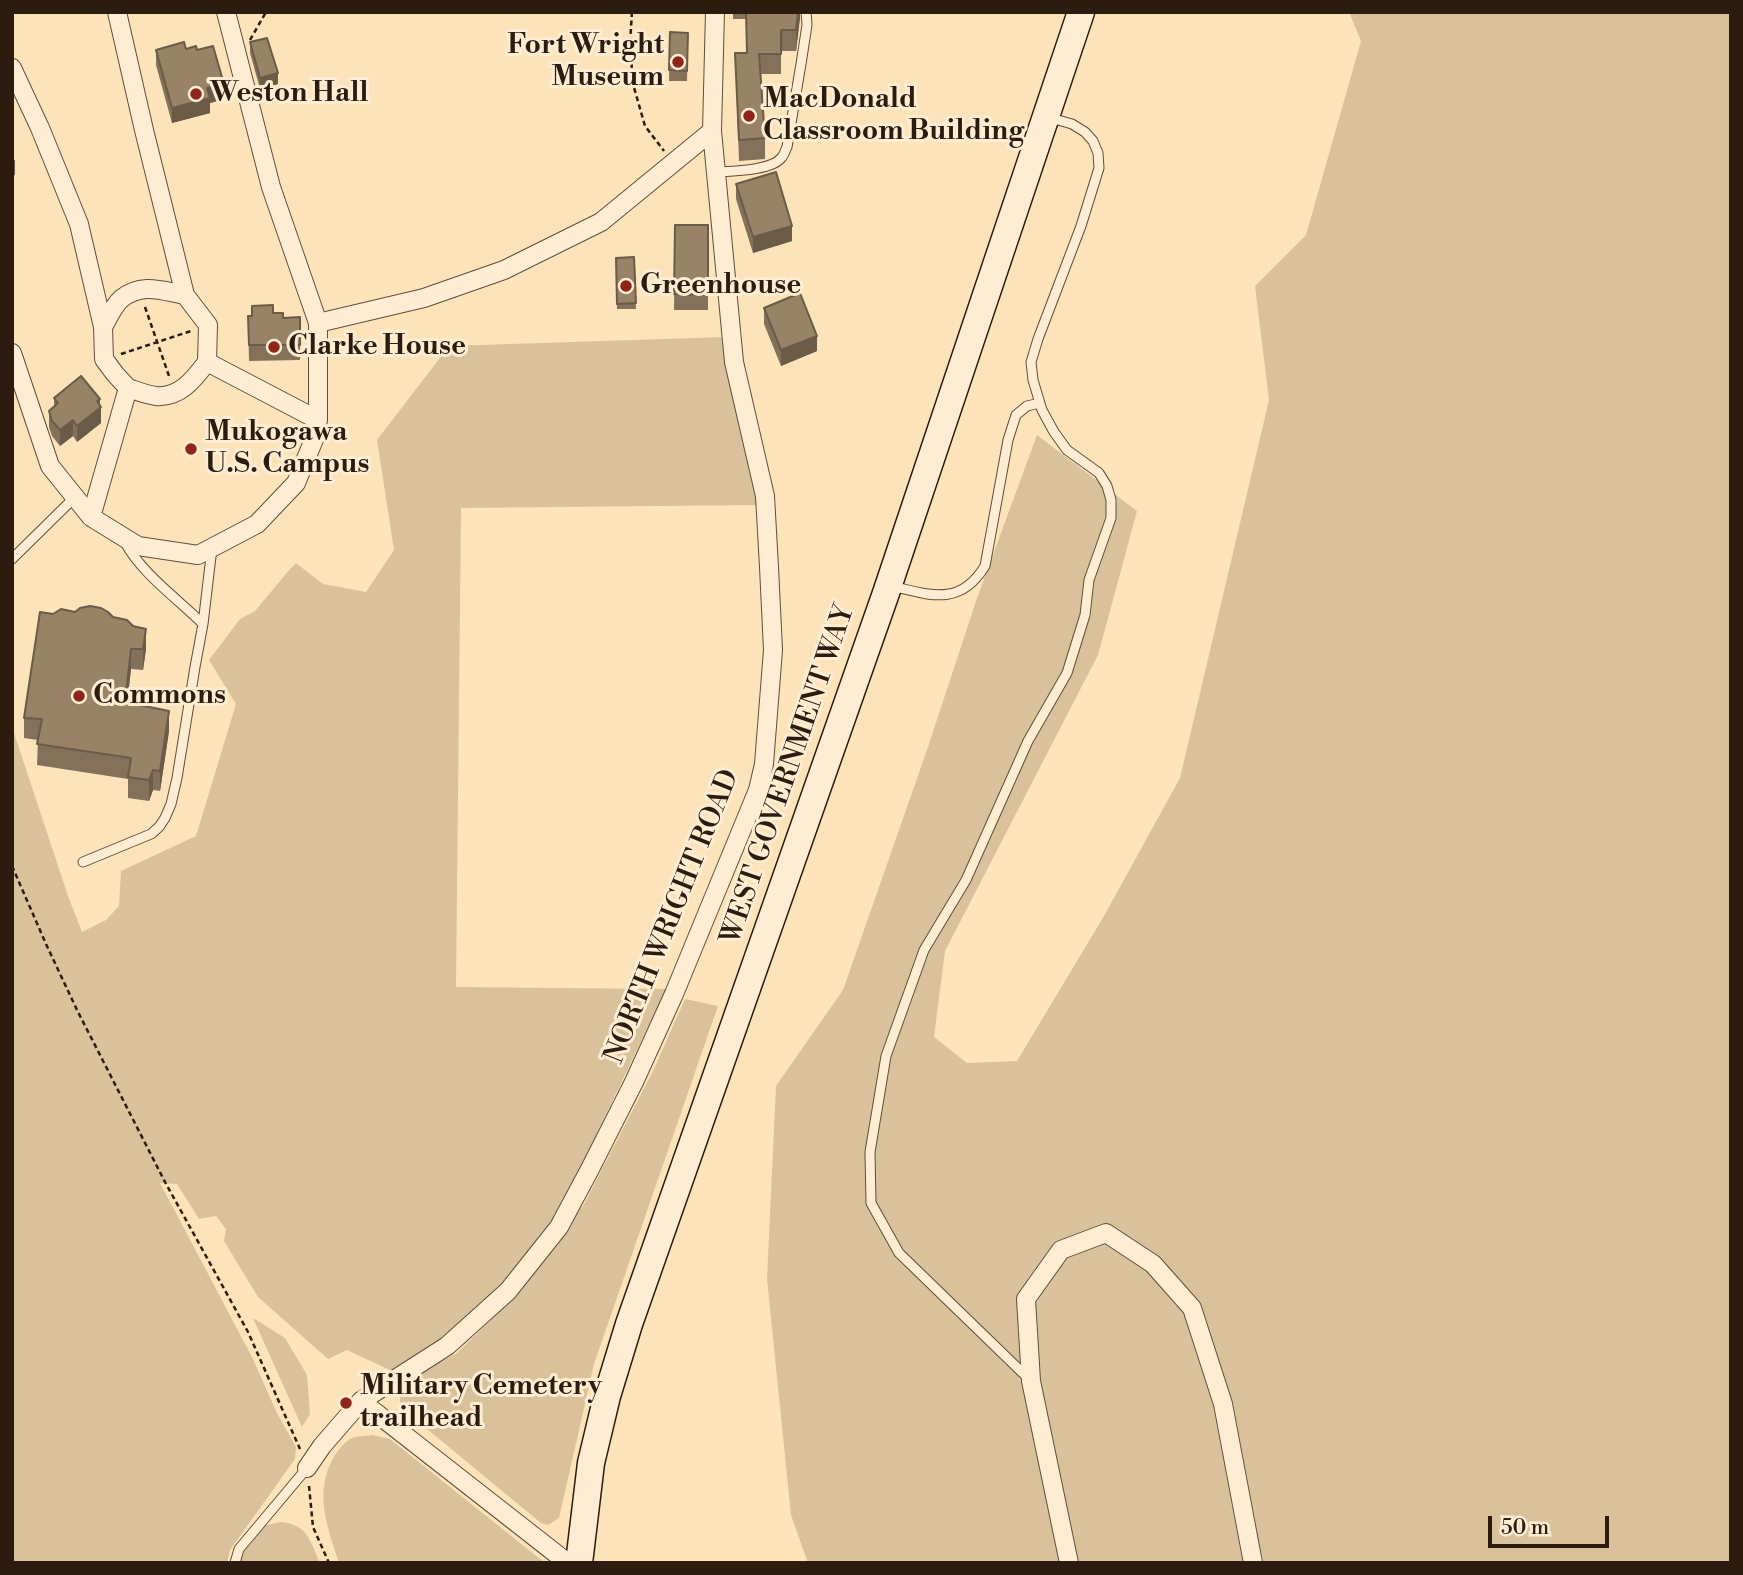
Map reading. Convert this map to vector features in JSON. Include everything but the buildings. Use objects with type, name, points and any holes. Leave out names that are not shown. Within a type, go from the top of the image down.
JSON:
[{"type":"main road","name":"WEST GOVERNMENT WAY","points":[[579,1563],[591,1463],[607,1396],[629,1324],[889,585],[1081,12]]},
{"type":"street","points":[[12,68],[79,223],[103,327],[104,359],[128,388],[157,396],[175,393],[191,384],[206,362],[208,325],[185,295],[117,12]]},
{"type":"street","points":[[12,353],[50,466],[91,517],[138,546],[205,552],[257,524],[296,482],[315,437],[318,420],[318,323],[271,187],[226,12]]},
{"type":"street","name":"NORTH WRIGHT ROAD","points":[[307,1468],[322,1446],[361,1401],[447,1346],[508,1291],[559,1227],[634,1082],[674,994],[758,790],[764,764],[773,650],[765,496],[734,362],[712,131],[715,12]]},
{"type":"street","points":[[318,323],[424,298],[504,270],[601,222],[712,131]]},
{"type":"street","points":[[103,327],[120,299],[138,289],[185,295]]},
{"type":"street","points":[[206,362],[318,420]]},
{"type":"street","points":[[91,517],[128,388]]},
{"type":"street","points":[[1069,1563],[1031,1381],[1026,1298],[1061,1250],[1106,1233],[1153,1264],[1192,1308],[1223,1405],[1253,1563]]},
{"type":"street","points":[[361,1401],[568,1563]]},
{"type":"lane","points":[[716,172],[758,168],[774,164],[782,158],[787,147],[801,64],[807,25],[806,12]]},
{"type":"lane","points":[[1031,1381],[899,1253],[871,1203],[870,1153],[886,1056],[924,950],[966,880],[1028,741],[1068,673],[1085,615],[1089,580],[1111,518],[1111,500],[1107,486],[1099,473],[1067,450],[1054,432],[1040,403],[1033,380],[1031,362],[1038,339],[1100,168],[1093,141],[1085,132],[1072,124],[1045,116]]},
{"type":"lane","points":[[889,585],[944,595],[957,593],[977,580],[985,566],[1008,440],[1016,415],[1027,406],[1040,403]]},
{"type":"lane","points":[[12,559],[75,497]]},
{"type":"lane","points":[[123,537],[126,545],[149,574],[203,624]]},
{"type":"lane","points":[[83,862],[151,834],[165,818],[171,804],[203,624],[205,552]]},
{"type":"lane","points":[[235,1563],[239,1549],[307,1468]]},
{"type":"path","points":[[238,60],[266,12]]},
{"type":"path","points":[[632,12],[629,43],[633,84],[645,126],[673,163]]},
{"type":"path","points":[[138,289],[175,393]]},
{"type":"path","points":[[104,359],[208,325]]},
{"type":"path","points":[[12,866],[71,999],[165,1182],[248,1332],[298,1443]]},
{"type":"path","points":[[307,1468],[313,1527],[329,1563]]},
{"type":"shaded area","points":[[1349,12],[1731,12],[1731,1563],[808,1563],[791,1515],[767,1279],[776,1086],[843,990],[976,601],[1037,435],[1137,511],[1098,655],[945,951],[934,1037],[967,1063],[1017,1061],[1104,916],[1180,778],[1269,400],[1255,286],[1306,235],[1361,41]]},
{"type":"shaded area","points":[[725,337],[758,505],[461,508],[456,987],[666,989],[555,1221],[504,1287],[415,1359],[392,1371],[347,1350],[328,1359],[258,1297],[224,1241],[226,1229],[216,1216],[199,1219],[177,1184],[160,1183],[252,1357],[277,1413],[296,1447],[295,1459],[230,1550],[227,1563],[12,1563],[12,727],[82,932],[106,920],[119,906],[121,871],[196,836],[236,704],[209,660],[240,619],[255,611],[296,563],[323,584],[366,592],[394,550],[377,440],[449,346]]},
{"type":"shaded area","points":[[685,999],[718,1006],[594,1364],[559,1518],[548,1525],[541,1523],[410,1415],[400,1401],[401,1386],[408,1379],[457,1353],[516,1296],[584,1204],[653,1071]]},
{"type":"shaded area","points":[[253,1318],[285,1338],[307,1375],[310,1414],[302,1427]]},
{"type":"shaded area","points":[[372,1435],[390,1439],[545,1563],[339,1563],[324,1509],[323,1495],[328,1468],[335,1455],[350,1439]]},
{"type":"shaded area","points":[[280,1522],[297,1526],[307,1535],[320,1563],[238,1563],[263,1526]]},
{"type":"place","name":"Fort Wright Museum","points":[[678,62]]},
{"type":"place","name":"Weston Hall","points":[[196,94]]},
{"type":"place","name":"MacDonald Classroom Building","points":[[749,116]]},
{"type":"place","name":"Greenhouse","points":[[626,286]]},
{"type":"place","name":"Clarke House","points":[[274,347]]},
{"type":"place","name":"Mukogawa U.S. Campus","points":[[191,449]]},
{"type":"place","name":"Commons","points":[[79,696]]},
{"type":"place","name":"Military Cemetery trailhead","points":[[346,1403]]}]
